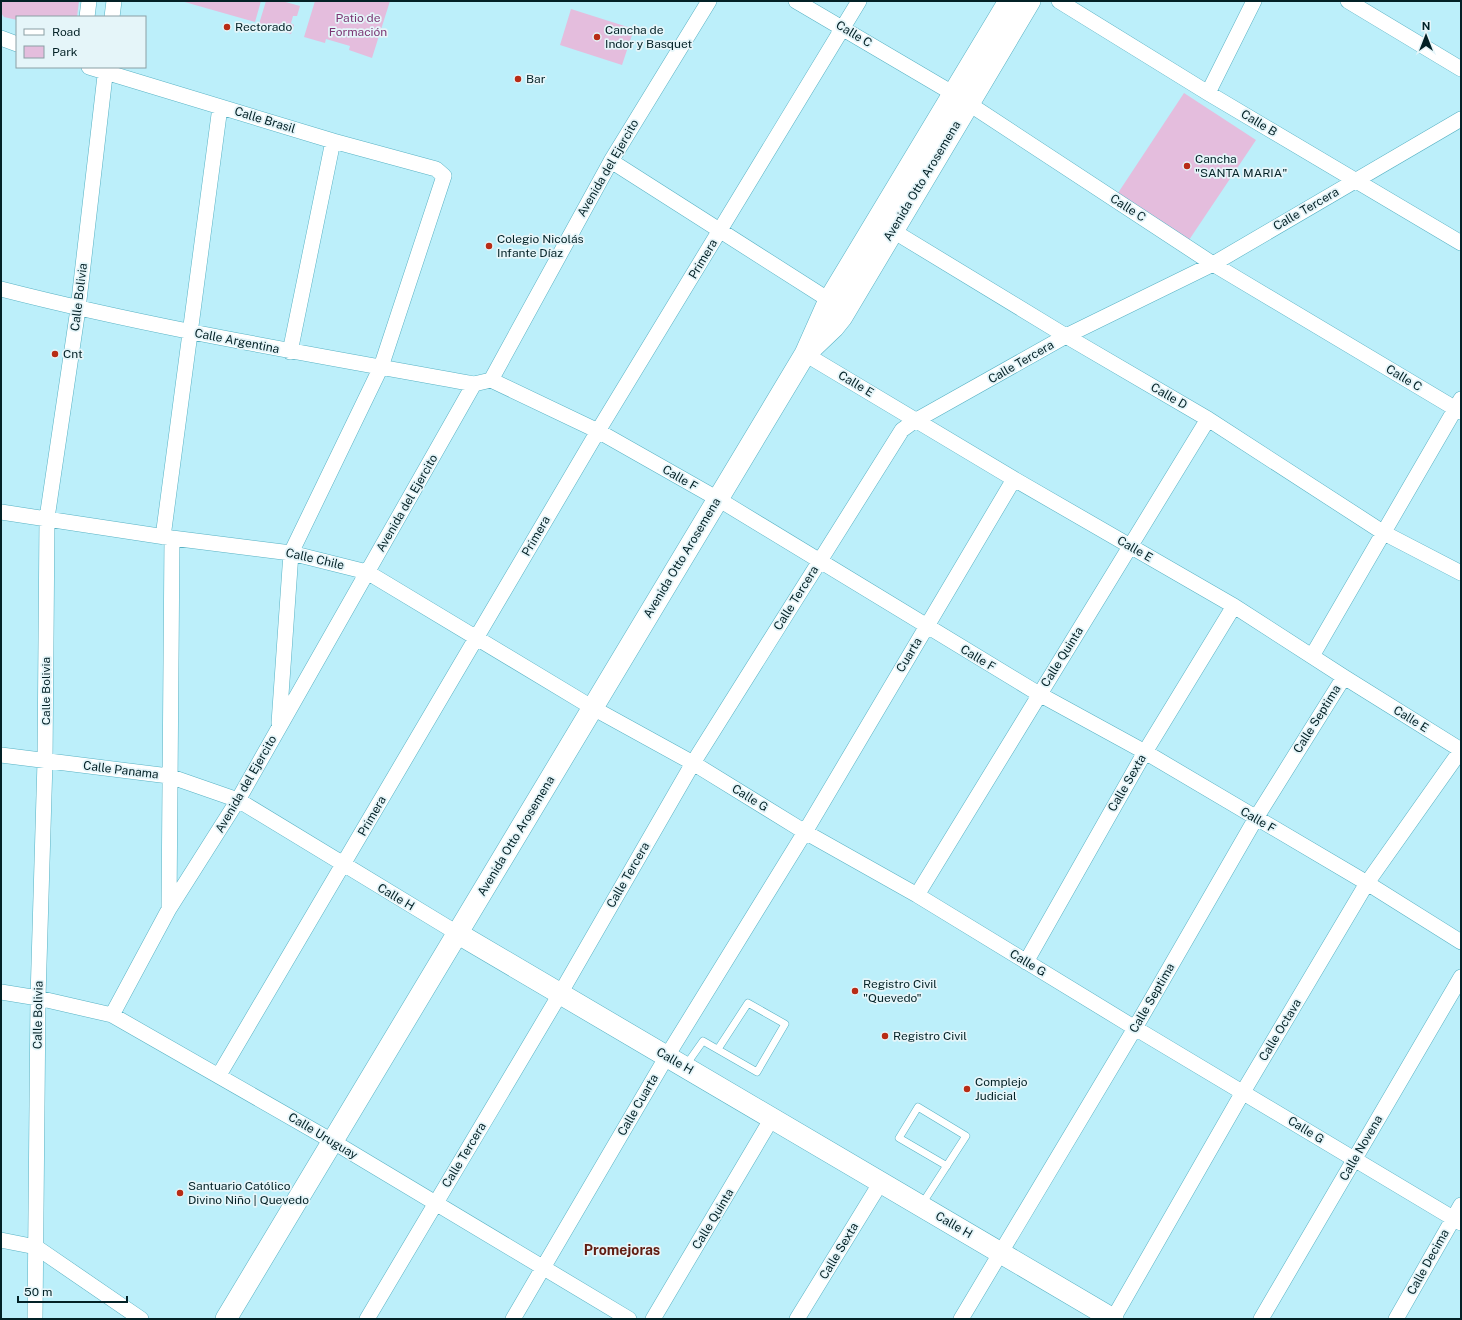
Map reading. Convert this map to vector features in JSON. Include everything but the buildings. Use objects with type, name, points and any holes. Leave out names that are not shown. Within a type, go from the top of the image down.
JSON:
[{"type":"main road","name":"Avenida Otto Arosemena","points":[[962,99],[1009,1]]},
{"type":"main road","name":"Avenida Otto Arosemena","points":[[226,1319],[805,354],[829,300],[884,226],[962,99],[1030,1]]},
{"type":"main road","name":"Avenida Otto Arosemena","points":[[805,354],[834,327],[842,317],[884,226]]},
{"type":"main road","name":"Calle H","points":[[457,934],[1113,1319]]},
{"type":"street","points":[[87,16],[89,1]]},
{"type":"street","points":[[112,16],[114,1]]},
{"type":"street","name":"Avenida del Ejercito","points":[[491,380],[611,161],[709,1]]},
{"type":"street","name":"Calle C","points":[[796,1],[962,99],[1213,264],[1459,407]]},
{"type":"street","name":"Primera","points":[[219,1075],[598,431],[859,1]]},
{"type":"street","name":"Calle B","points":[[1059,1],[1208,93],[1461,243]]},
{"type":"street","points":[[1208,93],[1254,1]]},
{"type":"street","points":[[1348,1],[1461,69]]},
{"type":"street","points":[[1,38],[16,44]]},
{"type":"street","name":"Calle Brasil","points":[[95,68],[106,70],[220,107],[333,141],[436,169],[442,172],[444,179],[381,367]]},
{"type":"street","name":"Calle Bolivia","points":[[35,1319],[38,998],[45,761],[47,518],[78,309],[106,70]]},
{"type":"street","points":[[169,909],[168,537],[189,332],[220,107]]},
{"type":"street","name":"Calle Tercera","points":[[367,1319],[560,994],[693,763],[902,430],[1066,336],[1213,264],[1461,119]]},
{"type":"street","points":[[290,352],[333,141]]},
{"type":"street","points":[[611,161],[829,300]]},
{"type":"street","name":"Calle D","points":[[884,226],[1066,336],[1208,419],[1384,532],[1461,573]]},
{"type":"street","name":"Calle Argentina","points":[[1,289],[78,309],[189,332],[290,352],[474,384]]},
{"type":"street","name":"Calle E","points":[[805,354],[1014,479],[1234,606],[1461,750]]},
{"type":"street","points":[[279,728],[291,553],[381,367]]},
{"type":"street","points":[[474,384],[491,380]]},
{"type":"street","name":"Calle F","points":[[491,380],[598,431],[718,499],[1039,694],[1145,752],[1367,883],[1461,942]]},
{"type":"street","name":"Avenida del Ejercito","points":[[112,1015],[169,909],[238,800],[474,384]]},
{"type":"street","points":[[1312,656],[1459,407]]},
{"type":"street","name":"Calle Quinta","points":[[917,895],[1208,419]]},
{"type":"street","name":"Cuarta","points":[[805,832],[1014,479]]},
{"type":"street","name":"Calle Chile","points":[[1,512],[168,537],[291,553],[368,572],[593,708]]},
{"type":"street","name":"Calle Sexta","points":[[1026,962],[1145,752],[1234,606]]},
{"type":"street","name":"Calle Septima","points":[[961,1319],[1135,1028],[1256,818],[1344,677]]},
{"type":"street","name":"Calle G","points":[[593,708],[693,763],[805,832],[917,895],[1457,1221]]},
{"type":"street","name":"Calle Octava","points":[[1113,1319],[1243,1092],[1367,883],[1461,750]]},
{"type":"street","name":"Calle Panama","points":[[1,755],[169,776],[238,800]]},
{"type":"street","name":"Calle H","points":[[238,800],[457,934]]},
{"type":"street","name":"Calle Cuarta","points":[[513,1319],[666,1056],[805,832]]},
{"type":"street","name":"Calle Novena","points":[[1261,1319],[1461,977]]},
{"type":"street","name":"Calle Uruguay","points":[[1,992],[38,998],[112,1015],[332,1141],[629,1319]]},
{"type":"street","name":"Calle Quinta","points":[[653,1319],[772,1118]]},
{"type":"street","name":"Calle Sexta","points":[[797,1319],[881,1182]]},
{"type":"street","name":"Calle Decima","points":[[1396,1319],[1457,1221],[1461,1205]]},
{"type":"street","points":[[1,1240],[36,1247],[142,1319]]},
{"type":"lane","points":[[684,1067],[704,1041],[757,1072],[785,1024],[748,1003],[718,1049]]},
{"type":"lane","points":[[921,1206],[948,1166],[966,1136],[918,1107],[899,1138],[948,1166]]},
{"type":"green space","points":[[2,1],[79,1],[77,16],[16,16],[16,20],[4,17],[1,13]]},
{"type":"green space","points":[[181,1],[261,1],[255,22]]},
{"type":"green space","points":[[266,1],[282,1],[300,6],[297,16],[293,16],[291,23],[294,25],[291,34],[259,24]]},
{"type":"green space","name":"Patio de Formación","points":[[315,1],[390,1],[372,58],[349,50],[350,46],[326,39],[325,43],[304,37]]},
{"type":"green space","name":"Cancha de Indor y Basquet","points":[[571,9],[634,29],[622,65],[560,45]]},
{"type":"green space","name":"Cancha \"SANTA MARIA\"","points":[[1184,93],[1256,140],[1189,240],[1118,193]]},
{"type":"place","name":"Rectorado","points":[[227,27]]},
{"type":"place","name":"Cancha de Indor y Basquet","points":[[597,37]]},
{"type":"place","name":"Bar","points":[[518,79]]},
{"type":"place","name":"Cancha \"SANTA MARIA\"","points":[[1187,166]]},
{"type":"place","name":"Colegio Nicolás Infante Díaz","points":[[489,246]]},
{"type":"place","name":"Cnt","points":[[55,354]]},
{"type":"place","name":"Registro Civil \"Quevedo\"","points":[[855,991]]},
{"type":"place","name":"Registro Civil","points":[[885,1036]]},
{"type":"place","name":"Complejo Judicial","points":[[967,1089]]},
{"type":"place","name":"Santuario Católico Divino Niño | Quevedo","points":[[180,1193]]},
{"type":"district","name":"Promejoras","points":[[622,1250]]}]
